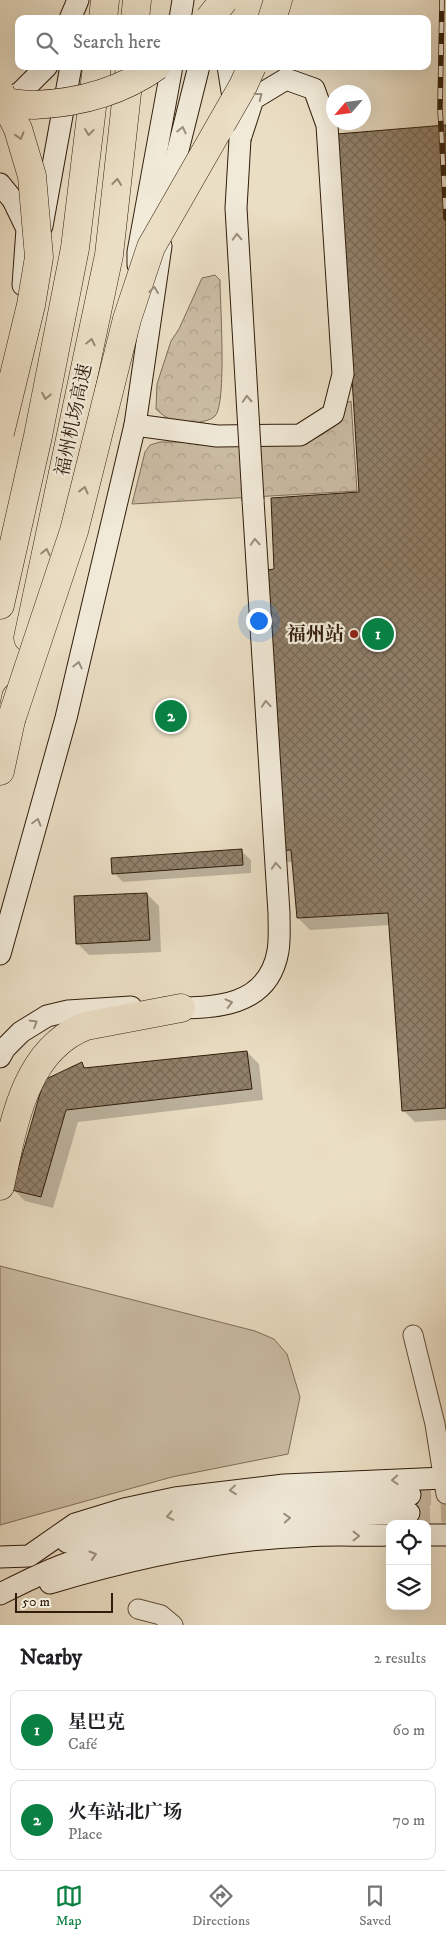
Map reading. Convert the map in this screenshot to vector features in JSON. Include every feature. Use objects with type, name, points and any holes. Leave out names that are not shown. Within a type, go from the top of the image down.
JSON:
[{"type":"highway","points":[[103,15],[105,0]]},
{"type":"highway","points":[[135,15],[137,0]]},
{"type":"highway","points":[[212,15],[224,0]]},
{"type":"highway","points":[[273,15],[278,0]]},
{"type":"highway","name":"福州机场高速","points":[[0,605],[38,436],[75,248],[97,70]]},
{"type":"highway","name":"福州机场高速","points":[[0,771],[109,255],[130,70]]},
{"type":"highway","points":[[0,101],[33,105],[82,99],[112,91],[150,70]]},
{"type":"highway","points":[[11,720],[74,531],[127,319],[151,247],[243,86],[250,70]]},
{"type":"highway","points":[[0,92],[18,129],[32,176],[39,257],[31,305],[0,433]]},
{"type":"highway","points":[[0,557],[38,436]]},
{"type":"highway","points":[[0,1186],[22,1099],[34,1074],[57,1043],[75,1030],[86,1026],[181,1008]]},
{"type":"main road","points":[[72,15],[78,0]]},
{"type":"main road","points":[[80,15],[82,0]]},
{"type":"main road","points":[[181,15],[183,0]]},
{"type":"main road","points":[[213,0],[217,15]]},
{"type":"main road","points":[[227,15],[239,0]]},
{"type":"main road","points":[[0,101],[20,92],[43,70]]},
{"type":"main road","points":[[0,380],[24,285],[44,218],[70,70]]},
{"type":"main road","points":[[135,425],[138,252],[171,70]]},
{"type":"main road","points":[[0,954],[66,718],[135,425],[168,190],[197,70]]},
{"type":"main road","points":[[0,1057],[13,1040],[26,1029],[39,1020],[58,1012],[127,1007],[204,1008],[222,1005],[251,996],[262,987],[269,977],[278,951],[278,904],[238,247],[236,192],[240,139],[229,70]]},
{"type":"main road","points":[[135,425],[217,436],[300,435],[333,414],[343,374],[326,125],[314,89],[286,79],[253,99],[240,139]]},
{"type":"main road","points":[[0,184],[13,200],[26,229],[24,285]]},
{"type":"main road","points":[[0,1557],[29,1556],[75,1524],[124,1509],[175,1498],[284,1485],[445,1486]]},
{"type":"main road","points":[[0,1567],[101,1531],[200,1510],[286,1501],[410,1504],[244,1522],[173,1534],[80,1559],[0,1594]]},
{"type":"main road","points":[[431,1535],[446,1535]]},
{"type":"main road","points":[[0,1598],[138,1560],[211,1546],[304,1536],[386,1536]]},
{"type":"street","points":[[413,1335],[432,1406],[445,1486]]},
{"type":"street","points":[[138,1609],[161,1615],[173,1625]]},
{"type":"green space","points":[[215,275],[220,280],[222,330],[222,373],[219,408],[215,416],[208,420],[188,423],[177,422],[164,416],[156,409],[157,384],[171,341],[179,329],[202,278]]},
{"type":"green space","points":[[351,401],[357,491],[132,504],[145,452],[150,445],[160,442],[303,442],[319,436],[330,428],[346,403]]},
{"type":"green space","points":[[0,1266],[255,1331],[274,1339],[287,1354],[300,1397],[288,1454],[172,1477],[0,1525]]},
{"type":"building","name":"福州站","points":[[446,125],[446,1108],[402,1111],[388,913],[297,918],[291,850],[272,851],[260,571],[274,569],[271,498],[359,492],[337,134]]},
{"type":"building","points":[[242,849],[243,865],[112,874],[111,858]]},
{"type":"building","points":[[147,893],[150,940],[76,944],[74,896]]},
{"type":"building","points":[[247,1051],[252,1089],[66,1110],[41,1197],[12,1190],[44,1080],[82,1062],[84,1068]]},
{"type":"tunnel","points":[[410,1495],[446,1494]]},
{"type":"tunnel","points":[[409,1513],[446,1512]]},
{"type":"railway","points":[[442,0],[440,108],[446,218]]},
{"type":"place","name":"福州站","points":[[354,634]]},
{"type":"place","name":"星巴克","points":[[378,634]]},
{"type":"place","name":"火车站北广场","points":[[171,716]]}]
